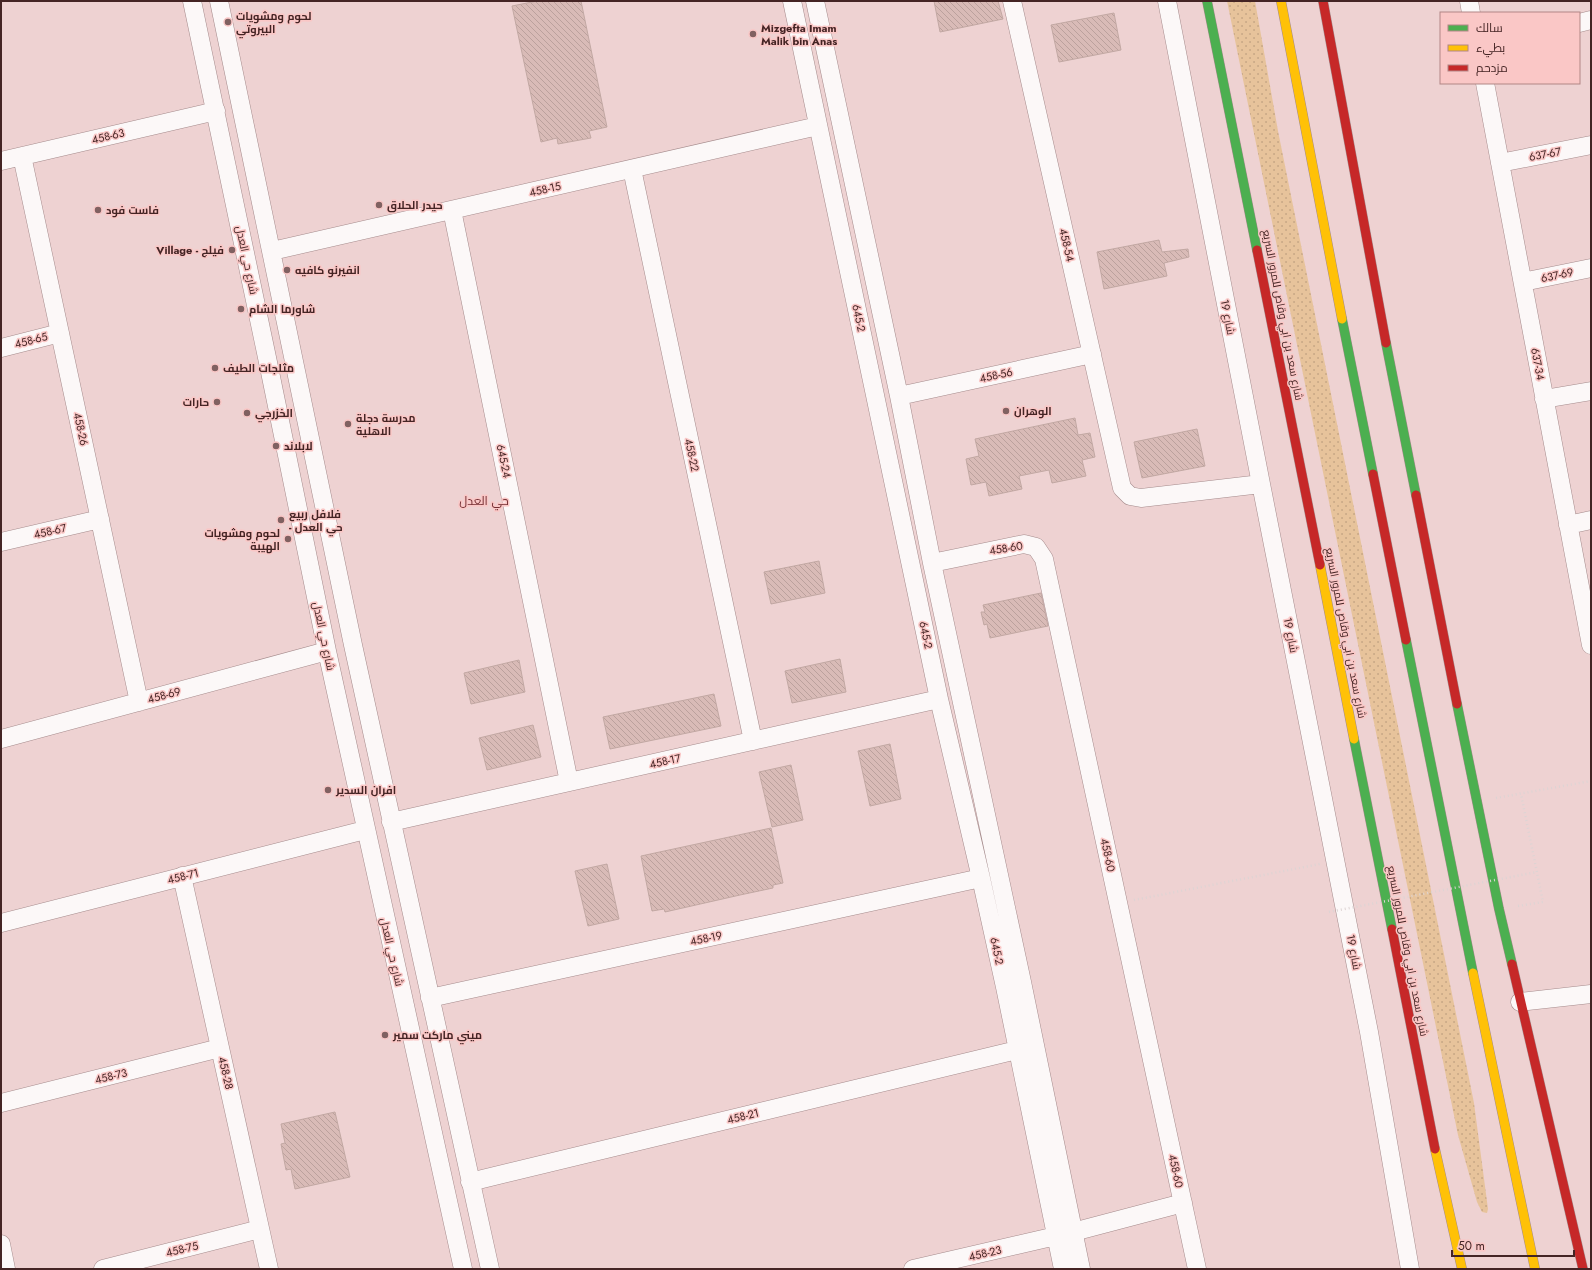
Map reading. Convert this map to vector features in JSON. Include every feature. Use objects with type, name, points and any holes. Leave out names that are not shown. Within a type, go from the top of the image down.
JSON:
[{"type":"main road","name":"شارع سعد بن ابي وقاص للمرور السريع","points":[[1208,1],[1432,1139],[1462,1269]]},
{"type":"main road","points":[[1281,1],[1361,413],[1498,1096],[1535,1269]]},
{"type":"main road","points":[[1324,1],[1384,330],[1477,801],[1520,1002],[1583,1269]]},
{"type":"main road","points":[[1432,1139],[1448,1246]]},
{"type":"street","name":"شارع حي العدل","points":[[192,1],[365,830],[463,1269]]},
{"type":"street","points":[[219,1],[355,653],[490,1269]]},
{"type":"street","name":"645-2","points":[[792,1],[939,699],[981,878],[1005,986],[1017,1050],[1064,1234],[1081,1269]]},
{"type":"street","name":"645-2","points":[[815,1],[899,396],[932,563],[1022,982],[1064,1234],[1063,1269]]},
{"type":"street","name":"458-54","points":[[1012,1],[1122,488],[1130,496],[1141,498],[1261,484]]},
{"type":"street","name":"شارع 19","points":[[1167,1],[1369,1032],[1410,1269]]},
{"type":"street","points":[[1469,1],[1471,12]]},
{"type":"street","points":[[1580,23],[1591,20]]},
{"type":"street","name":"637-34","points":[[1485,84],[1591,644]]},
{"type":"street","name":"458-63","points":[[1,161],[216,111]]},
{"type":"street","name":"458-15","points":[[272,251],[818,126]]},
{"type":"street","name":"637-67","points":[[1500,163],[1591,145]]},
{"type":"street","name":"458-26","points":[[22,156],[139,702]]},
{"type":"street","name":"458-22","points":[[632,169],[753,741]]},
{"type":"street","name":"645-24","points":[[452,210],[569,782]]},
{"type":"street","name":"637-69","points":[[1523,282],[1591,268]]},
{"type":"street","name":"458-65","points":[[1,348],[60,333]]},
{"type":"street","name":"458-56","points":[[899,396],[1092,354]]},
{"type":"street","points":[[269,367],[295,360]]},
{"type":"street","points":[[1544,399],[1591,391]]},
{"type":"street","name":"458-67","points":[[1,542],[100,519]]},
{"type":"street","points":[[1568,525],[1591,520]]},
{"type":"street","name":"458-60","points":[[932,563],[1024,544],[1036,547],[1044,559],[1197,1269]]},
{"type":"street","name":"458-69","points":[[1,739],[327,651]]},
{"type":"street","name":"458-17","points":[[392,822],[939,699]]},
{"type":"street","name":"458-71","points":[[1,923],[365,830]]},
{"type":"street","name":"458-28","points":[[182,876],[269,1269]]},
{"type":"street","name":"458-19","points":[[430,998],[981,878]]},
{"type":"street","points":[[1005,986],[1022,982]]},
{"type":"street","points":[[1520,1002],[1591,994]]},
{"type":"street","name":"458-73","points":[[1,1103],[220,1048]]},
{"type":"street","name":"458-21","points":[[470,1182],[1017,1050]]},
{"type":"street","name":"458-23","points":[[913,1269],[1064,1234],[1183,1203]]},
{"type":"street","name":"458-75","points":[[103,1269],[260,1229]]},
{"type":"street","points":[[1,1244],[6,1269]]},
{"type":"path","points":[[1477,801],[1591,782]]},
{"type":"path","points":[[1500,909],[1543,902],[1521,794]]},
{"type":"path","points":[[1118,903],[1336,860]]},
{"type":"path","points":[[1329,912],[1537,872]]},
{"type":"shaded area","points":[[1227,1],[1255,1],[1278,131],[1474,1103],[1488,1209],[1487,1213],[1482,1212],[1477,1202],[1458,1135]]},
{"type":"building","points":[[537,1],[581,1],[607,127],[589,131],[591,138],[558,144],[557,138],[541,142],[512,6]]},
{"type":"building","points":[[934,1],[998,1],[1003,19],[940,32]]},
{"type":"building","points":[[1114,13],[1121,50],[1059,62],[1051,25]]},
{"type":"building","points":[[1159,240],[1162,252],[1188,249],[1189,257],[1164,263],[1167,276],[1104,289],[1097,252]]},
{"type":"building","points":[[1075,418],[1078,435],[1090,433],[1095,457],[1082,460],[1086,476],[1052,483],[1049,470],[1019,476],[1022,489],[989,496],[986,482],[971,485],[966,459],[979,456],[975,439]]},
{"type":"building","points":[[1197,429],[1205,466],[1142,478],[1134,442]]},
{"type":"building","points":[[819,561],[825,593],[771,604],[764,572]]},
{"type":"building","points":[[1041,593],[1048,626],[990,638],[987,624],[984,625],[981,612],[985,612],[983,605]]},
{"type":"building","points":[[840,659],[846,692],[792,703],[785,671]]},
{"type":"building","points":[[519,660],[525,692],[471,704],[464,673]]},
{"type":"building","points":[[714,694],[721,726],[610,749],[603,717]]},
{"type":"building","points":[[533,725],[541,757],[487,770],[479,738]]},
{"type":"building","points":[[890,744],[901,799],[870,806],[858,751]]},
{"type":"building","points":[[791,765],[803,820],[772,827],[759,772]]},
{"type":"building","points":[[771,828],[783,883],[773,885],[773,888],[665,912],[664,909],[652,911],[641,856]]},
{"type":"building","points":[[607,864],[619,919],[588,926],[575,871]]},
{"type":"building","points":[[335,1112],[350,1177],[295,1189],[291,1169],[286,1170],[281,1144],[285,1143],[281,1124]]},
{"type":"traffic: fast","points":[[1207,1],[1257,250]]},
{"type":"traffic: fast","points":[[1342,319],[1373,474]]},
{"type":"traffic: fast","points":[[1386,343],[1416,495]]},
{"type":"traffic: fast","points":[[1406,640],[1473,973]]},
{"type":"traffic: fast","points":[[1457,704],[1499,909],[1512,964]]},
{"type":"traffic: fast","points":[[1354,739],[1392,929]]},
{"type":"traffic: slow","points":[[1281,1],[1342,319]]},
{"type":"traffic: slow","points":[[1320,565],[1354,739]]},
{"type":"traffic: slow","points":[[1473,973],[1535,1269]]},
{"type":"traffic: slow","points":[[1435,1149],[1462,1269]]},
{"type":"traffic: jam","points":[[1323,1],[1386,343]]},
{"type":"traffic: jam","points":[[1257,250],[1320,565]]},
{"type":"traffic: jam","points":[[1373,474],[1406,640]]},
{"type":"traffic: jam","points":[[1416,495],[1457,704]]},
{"type":"traffic: jam","points":[[1392,929],[1435,1149]]},
{"type":"traffic: jam","points":[[1512,964],[1583,1269]]},
{"type":"place","name":"لحوم ومشويات البيروتي","points":[[228,22]]},
{"type":"place","name":"Mizgefta Imam Malik bin Anas","points":[[753,34]]},
{"type":"place","name":"حيدر الحلاق","points":[[379,205]]},
{"type":"place","name":"فاست فود","points":[[98,210]]},
{"type":"place","name":"Village - فيلج","points":[[232,250]]},
{"type":"place","name":"انفيرنو كافيه","points":[[287,270]]},
{"type":"place","name":"شاورما الشام","points":[[241,309]]},
{"type":"place","name":"مثلجات الطيف","points":[[215,368]]},
{"type":"place","name":"حارات","points":[[217,402]]},
{"type":"place","name":"الوهران","points":[[1006,411]]},
{"type":"place","name":"الخزرجي","points":[[247,413]]},
{"type":"place","name":"مدرسة دجلة الاهلية","points":[[348,424]]},
{"type":"place","name":"لابلاند","points":[[276,446]]},
{"type":"place","name":"فلافل ربيع - حي العدل","points":[[281,520]]},
{"type":"place","name":"لحوم ومشويات الهيبة","points":[[288,539]]},
{"type":"place","name":"افران السدير","points":[[328,790]]},
{"type":"place","name":"ميني ماركت سمير","points":[[385,1035]]},
{"type":"district","name":"حي العدل","points":[[484,501]]}]
